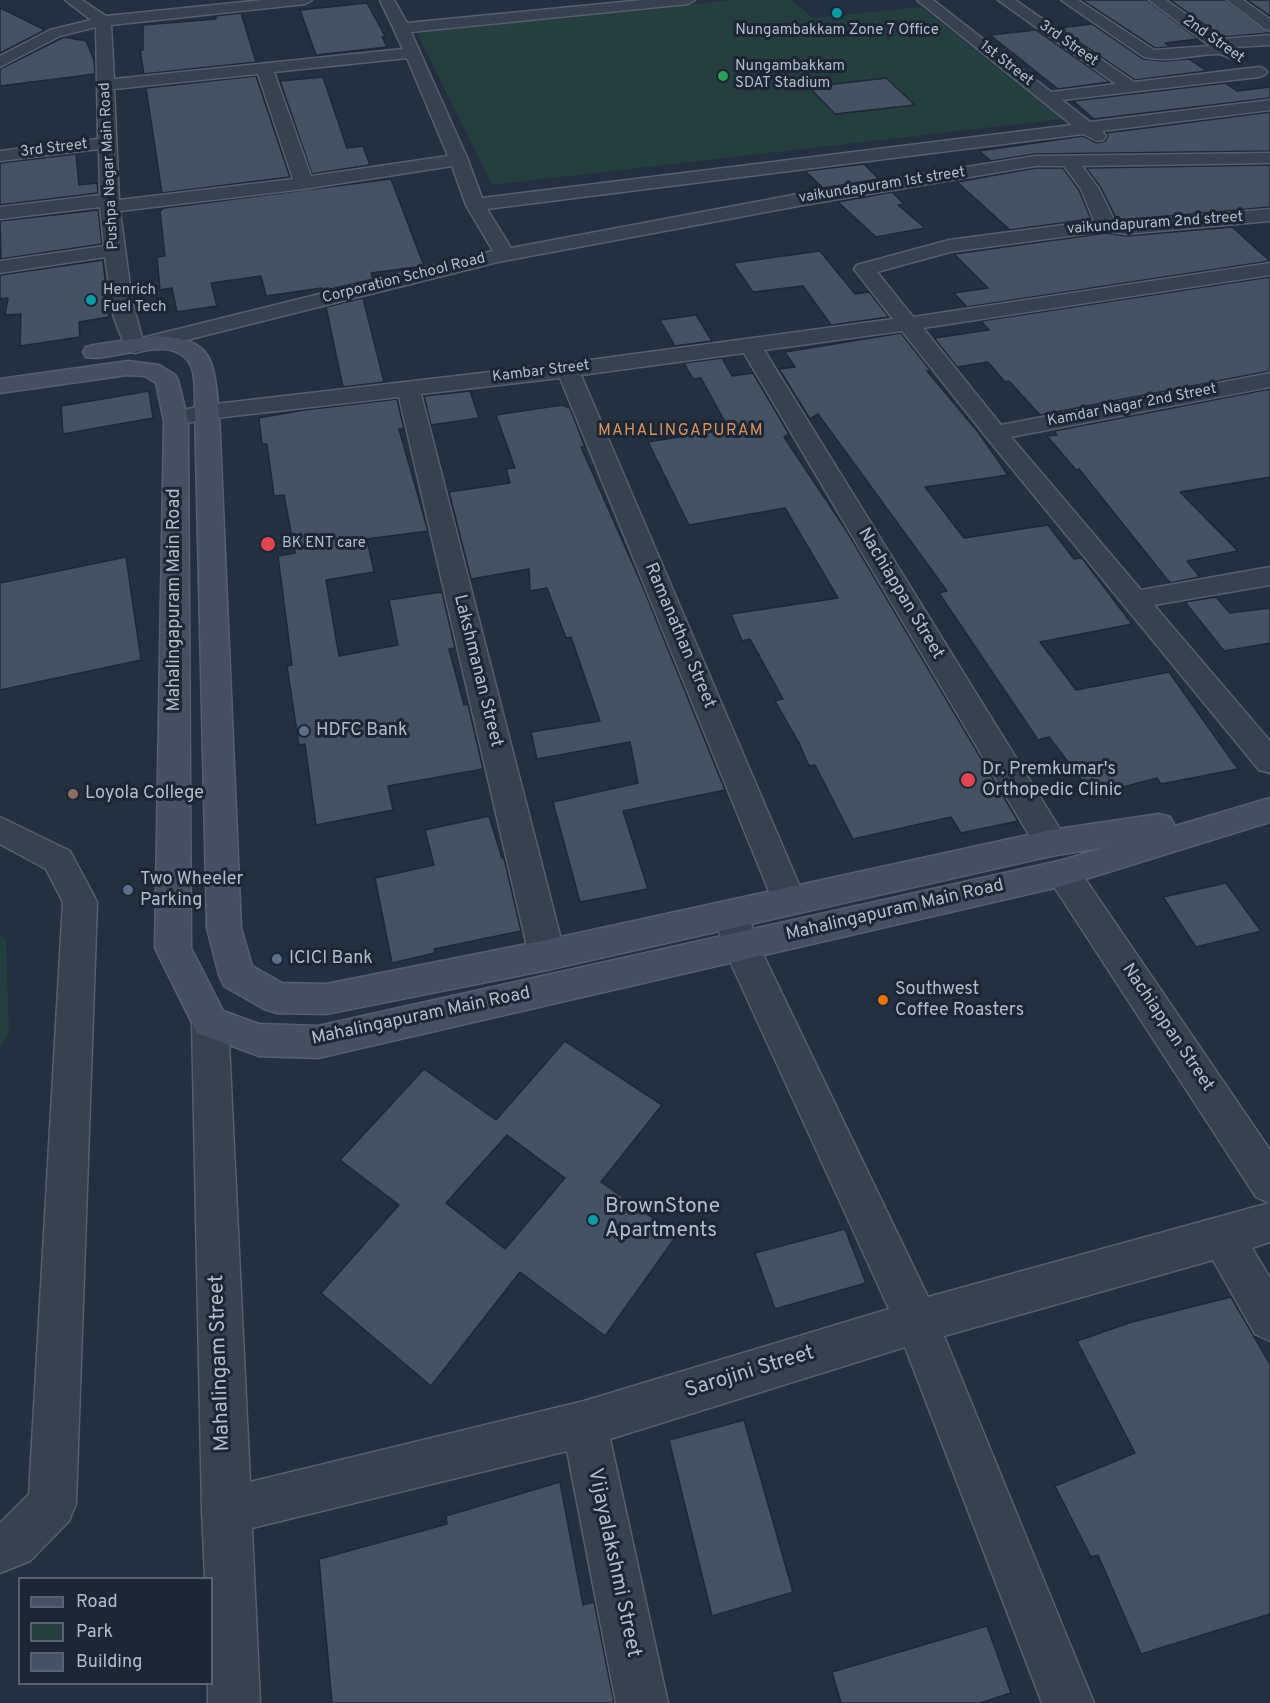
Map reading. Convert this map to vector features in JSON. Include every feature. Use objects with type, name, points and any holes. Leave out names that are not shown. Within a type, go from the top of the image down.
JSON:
[{"type":"main road","name":"Mahalingapuram Main Road","points":[[0,386],[131,357],[165,342],[184,346],[195,354],[203,368],[207,412],[224,928],[237,975],[277,998],[326,999],[547,955],[736,930],[789,901],[1057,858]]},
{"type":"main road","name":"Mahalingapuram Main Road","points":[[0,366],[131,357],[167,380],[176,418],[173,948],[210,1022],[259,1040],[318,1042],[736,930],[1270,810]]},
{"type":"main road","points":[[1057,858],[1119,866],[1270,833]]},
{"type":"street","points":[[72,0],[103,21]]},
{"type":"street","points":[[0,62],[55,33],[103,21],[305,0]]},
{"type":"street","name":"Corporation School Road","points":[[131,357],[506,254],[475,205],[459,160],[402,28],[387,0]]},
{"type":"street","points":[[525,0],[536,15]]},
{"type":"street","points":[[402,28],[688,0]]},
{"type":"street","name":"3rd Street","points":[[1005,0],[1131,87]]},
{"type":"street","points":[[1068,0],[1150,54],[1163,55],[1270,40]]},
{"type":"street","name":"2nd Street","points":[[1156,0],[1264,76]]},
{"type":"street","points":[[1233,0],[1270,26]]},
{"type":"street","points":[[926,2],[950,1]]},
{"type":"street","name":"1st Street","points":[[926,2],[1125,159]]},
{"type":"street","name":"Pushpa Nagar Main Road","points":[[103,21],[107,85],[109,203],[131,357]]},
{"type":"street","points":[[107,85],[412,54]]},
{"type":"street","points":[[264,68],[304,183]]},
{"type":"street","points":[[1047,97],[1131,87],[1264,76]]},
{"type":"street","points":[[475,205],[1270,105]]},
{"type":"street","name":"3rd Street","points":[[0,156],[108,143]]},
{"type":"street","points":[[1185,158],[1270,147]]},
{"type":"street","points":[[866,155],[890,185]]},
{"type":"street","name":"vaikundapuram 1st street","points":[[498,256],[735,212],[1035,161],[1270,158]]},
{"type":"street","points":[[0,213],[304,183],[459,160]]},
{"type":"street","points":[[1070,160],[1090,189],[1106,225]]},
{"type":"street","points":[[706,175],[735,212]]},
{"type":"street","name":"vaikundapuram 2nd street","points":[[907,324],[864,269],[950,246],[1106,225],[1126,228],[1270,215]]},
{"type":"street","points":[[0,267],[114,250]]},
{"type":"street","name":"Kambar Street","points":[[176,418],[207,412],[408,387],[568,370],[907,324],[1270,268]]},
{"type":"street","points":[[907,324],[1270,762]]},
{"type":"street","name":"Nachiappan Street","points":[[750,345],[1057,858],[1270,1184]]},
{"type":"street","name":"Ramanathan Street","points":[[568,370],[789,901]]},
{"type":"street","name":"Kamdar Nagar 2nd Street","points":[[995,433],[1270,380]]},
{"type":"street","name":"Lakshmanan Street","points":[[408,387],[547,955]]},
{"type":"street","points":[[1134,600],[1270,576]]},
{"type":"street","points":[[0,829],[58,860],[80,902],[52,1504],[13,1544],[0,1549]]},
{"type":"street","points":[[736,930],[917,1322],[1068,1703]]},
{"type":"street","name":"Mahalingam Street","points":[[210,1022],[234,1703]]},
{"type":"street","name":"Sarojini Street","points":[[226,1511],[584,1424],[917,1322],[1270,1222]]},
{"type":"street","points":[[1223,1237],[1270,1319]]},
{"type":"street","name":"Vijayalakshmi Street","points":[[584,1424],[642,1703]]},
{"type":"green space","name":"Nungambakkam SDAT Stadium","points":[[731,0],[792,0],[813,18],[921,7],[1062,119],[492,185],[417,33]]},
{"type":"green space","points":[[0,933],[6,941],[9,1033],[0,1048]]},
{"type":"building","points":[[1082,0],[1147,0],[1198,39],[1165,43],[1170,47],[1155,48]]},
{"type":"building","points":[[1170,0],[1225,0],[1269,33],[1222,37]]},
{"type":"building","points":[[1247,0],[1270,0],[1270,16]]},
{"type":"building","points":[[367,3],[385,36],[382,37],[387,47],[316,55],[300,10]]},
{"type":"building","points":[[0,8],[45,30],[0,53]]},
{"type":"building","points":[[241,13],[256,62],[144,74],[140,50],[143,50],[143,25],[216,19],[215,16]]},
{"type":"building","points":[[1092,24],[1143,59],[1163,61],[1189,59],[1207,71],[1135,80],[1059,28]]},
{"type":"building","points":[[1036,30],[1110,82],[1058,89],[990,35]]},
{"type":"building","points":[[64,37],[86,41],[94,60],[95,74],[0,86],[0,69]]},
{"type":"building","points":[[256,76],[290,177],[162,193],[146,88]]},
{"type":"building","points":[[323,77],[347,148],[363,146],[370,165],[312,174],[280,81]]},
{"type":"building","points":[[886,78],[915,105],[835,114],[809,87]]},
{"type":"building","points":[[1225,83],[1237,91],[1270,87],[1270,98],[1094,119],[1073,101]]},
{"type":"building","points":[[1270,112],[1270,151],[1035,154],[991,161],[979,151],[1083,136],[1097,143],[1105,141],[1108,136],[1106,133]]},
{"type":"building","points":[[76,154],[79,185],[97,183],[98,193],[0,205],[0,163]]},
{"type":"building","points":[[864,164],[879,179],[823,188],[805,171]]},
{"type":"building","points":[[1270,165],[1270,207],[1126,220],[1116,218],[1101,188],[1086,168]]},
{"type":"building","points":[[1035,168],[1063,168],[1079,190],[1091,219],[1010,230],[957,182]]},
{"type":"building","points":[[391,179],[424,266],[371,273],[373,279],[323,291],[322,288],[266,296],[261,276],[211,283],[217,306],[177,312],[172,288],[160,290],[157,257],[165,256],[160,211],[164,208]]},
{"type":"building","points":[[892,192],[904,204],[898,205],[925,228],[876,237],[838,202]]},
{"type":"building","points":[[98,210],[102,244],[1,259],[0,221]]},
{"type":"building","points":[[1232,227],[1270,261],[967,307],[954,293],[988,288],[954,254],[1106,233],[1126,236]]},
{"type":"building","points":[[820,251],[855,294],[869,292],[889,317],[831,325],[803,286],[753,292],[733,263]]},
{"type":"building","points":[[103,260],[109,317],[79,322],[80,337],[20,346],[21,314],[5,315],[8,298],[0,299],[0,275]]},
{"type":"building","points":[[1270,277],[1270,371],[1040,415],[1009,381],[1005,382],[988,362],[957,367],[934,338],[989,330],[981,321]]},
{"type":"building","points":[[363,298],[384,382],[343,387],[326,307]]},
{"type":"building","points":[[696,315],[712,341],[675,346],[660,320]]},
{"type":"building","points":[[901,333],[931,371],[927,371],[978,432],[1008,475],[925,487],[964,538],[1048,525],[1074,559],[1082,558],[1132,624],[1040,642],[1076,690],[1169,672],[1238,769],[1161,784],[1157,778],[1093,795],[1049,737],[1038,740],[939,593],[947,591],[818,414],[810,419],[779,369],[795,367],[785,352]]},
{"type":"building","points":[[722,358],[732,376],[753,373],[789,434],[784,437],[848,533],[1018,821],[961,833],[951,817],[853,839],[815,765],[809,766],[775,701],[783,699],[750,639],[742,641],[731,614],[838,598],[785,508],[689,525],[648,442],[729,429],[701,378],[693,379],[684,363]]},
{"type":"building","points":[[1270,389],[1270,477],[1180,492],[1238,551],[1187,561],[1200,577],[1170,583],[1079,469],[1076,470],[1047,436],[1057,435],[1054,431]]},
{"type":"building","points":[[149,391],[153,418],[63,434],[61,406]]},
{"type":"building","points":[[470,391],[479,418],[431,425],[424,396]]},
{"type":"building","points":[[397,399],[404,429],[399,429],[428,531],[367,539],[374,572],[326,580],[339,656],[398,645],[389,600],[442,592],[455,648],[449,649],[464,705],[468,704],[483,769],[388,786],[393,810],[316,825],[305,744],[299,745],[287,666],[292,665],[278,556],[295,553],[284,495],[274,496],[267,444],[262,444],[259,418]]},
{"type":"building","points":[[562,405],[570,408],[585,447],[581,447],[642,585],[725,790],[623,811],[648,889],[580,902],[553,802],[638,783],[630,742],[537,759],[531,732],[600,721],[571,637],[566,638],[547,588],[530,591],[529,569],[471,579],[449,492],[510,483],[506,469],[515,468],[496,415]]},
{"type":"building","points":[[126,557],[141,660],[0,690],[0,583]]},
{"type":"building","points":[[1216,597],[1230,613],[1270,608],[1270,643],[1224,651],[1185,602]]},
{"type":"building","points":[[489,816],[502,858],[504,858],[521,931],[434,949],[435,953],[392,963],[375,878],[434,865],[425,830]]},
{"type":"building","points":[[1226,883],[1261,931],[1196,947],[1163,897]]},
{"type":"building","name":"BrownStone Apartments","points":[[565,1041],[662,1105],[601,1182],[677,1235],[605,1336],[520,1272],[431,1386],[321,1293],[399,1205],[340,1160],[424,1069],[496,1120]],"holes":[[[507,1135],[565,1178],[505,1249],[446,1203]]]},
{"type":"building","points":[[845,1229],[866,1283],[775,1309],[755,1253]]},
{"type":"building","points":[[1231,1297],[1270,1364],[1270,1614],[1141,1654],[1098,1555],[1091,1557],[1055,1486],[1135,1453],[1077,1341],[1132,1322]]},
{"type":"building","points":[[744,1420],[793,1592],[712,1616],[669,1440]]},
{"type":"building","points":[[560,1482],[583,1605],[594,1602],[614,1703],[332,1703],[319,1559],[447,1524],[446,1516]]},
{"type":"building","points":[[987,1626],[1011,1693],[980,1703],[841,1703],[832,1672]]},
{"type":"place","name":"Nungambakkam Zone 7 Office","points":[[837,13]]},
{"type":"place","name":"Nungambakkam SDAT Stadium","points":[[723,76]]},
{"type":"place","name":"Henrich Fuel Tech","points":[[91,300]]},
{"type":"place","name":"BK ENT care","points":[[268,544]]},
{"type":"place","name":"HDFC Bank","points":[[304,731]]},
{"type":"place","name":"Dr. Premkumar's Orthopedic Clinic","points":[[968,780]]},
{"type":"place","name":"Loyola College","points":[[73,794]]},
{"type":"place","name":"Two Wheeler Parking","points":[[128,890]]},
{"type":"place","name":"ICICI Bank","points":[[277,959]]},
{"type":"place","name":"Southwest Coffee Roasters","points":[[883,1000]]},
{"type":"place","name":"BrownStone Apartments","points":[[593,1220]]},
{"type":"district","name":"MAHALINGAPURAM","points":[[681,432]]}]
